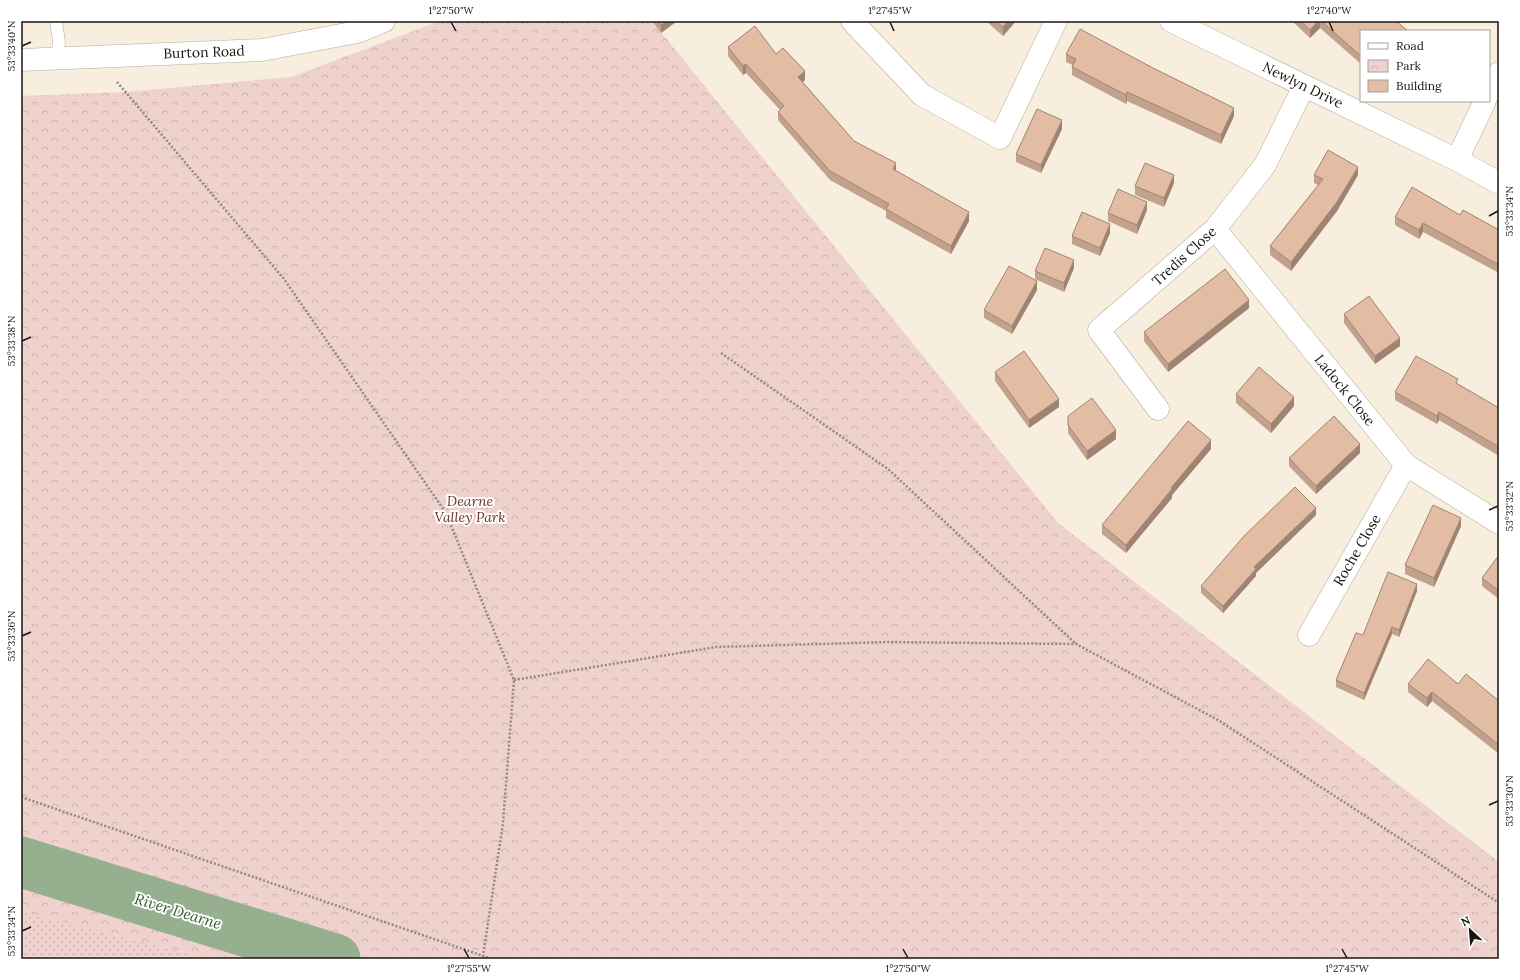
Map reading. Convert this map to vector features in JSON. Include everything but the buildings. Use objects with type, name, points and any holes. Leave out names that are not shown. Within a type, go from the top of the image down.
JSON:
[{"type":"street","name":"Burton Road","points":[[21,60],[262,50],[357,32],[384,21]]},
{"type":"street","points":[[852,21],[922,95],[1000,138],[1056,21]]},
{"type":"street","name":"Newlyn Drive","points":[[1171,21],[1457,160],[1499,183]]},
{"type":"street","points":[[1490,91],[1499,73]]},
{"type":"street","name":"Tredis Close","points":[[1158,409],[1099,330],[1215,229],[1265,165],[1304,86]]},
{"type":"street","points":[[1457,160],[1485,102]]},
{"type":"street","name":"Ladock Close","points":[[1215,229],[1406,465],[1499,523]]},
{"type":"street","name":"Roche Close","points":[[1309,635],[1406,465]]},
{"type":"lane","points":[[56,21],[59,42],[57,58]]},
{"type":"path","points":[[95,56],[284,279],[446,513],[514,680],[504,823],[483,956]]},
{"type":"path","points":[[721,353],[888,469],[1076,644],[1218,720],[1499,903]]},
{"type":"path","points":[[514,680],[716,647],[888,642],[1076,644]]},
{"type":"path","points":[[21,798],[492,959]]},
{"type":"green space","name":"Dearne Valley Park","points":[[440,21],[652,21],[1058,523],[1499,862],[1499,959],[213,959],[21,912],[21,96],[125,92],[291,77]]},
{"type":"green space","points":[[21,912],[213,959],[21,959]]},
{"type":"waterway","name":"River Dearne","points":[[21,862],[335,959]]}]
